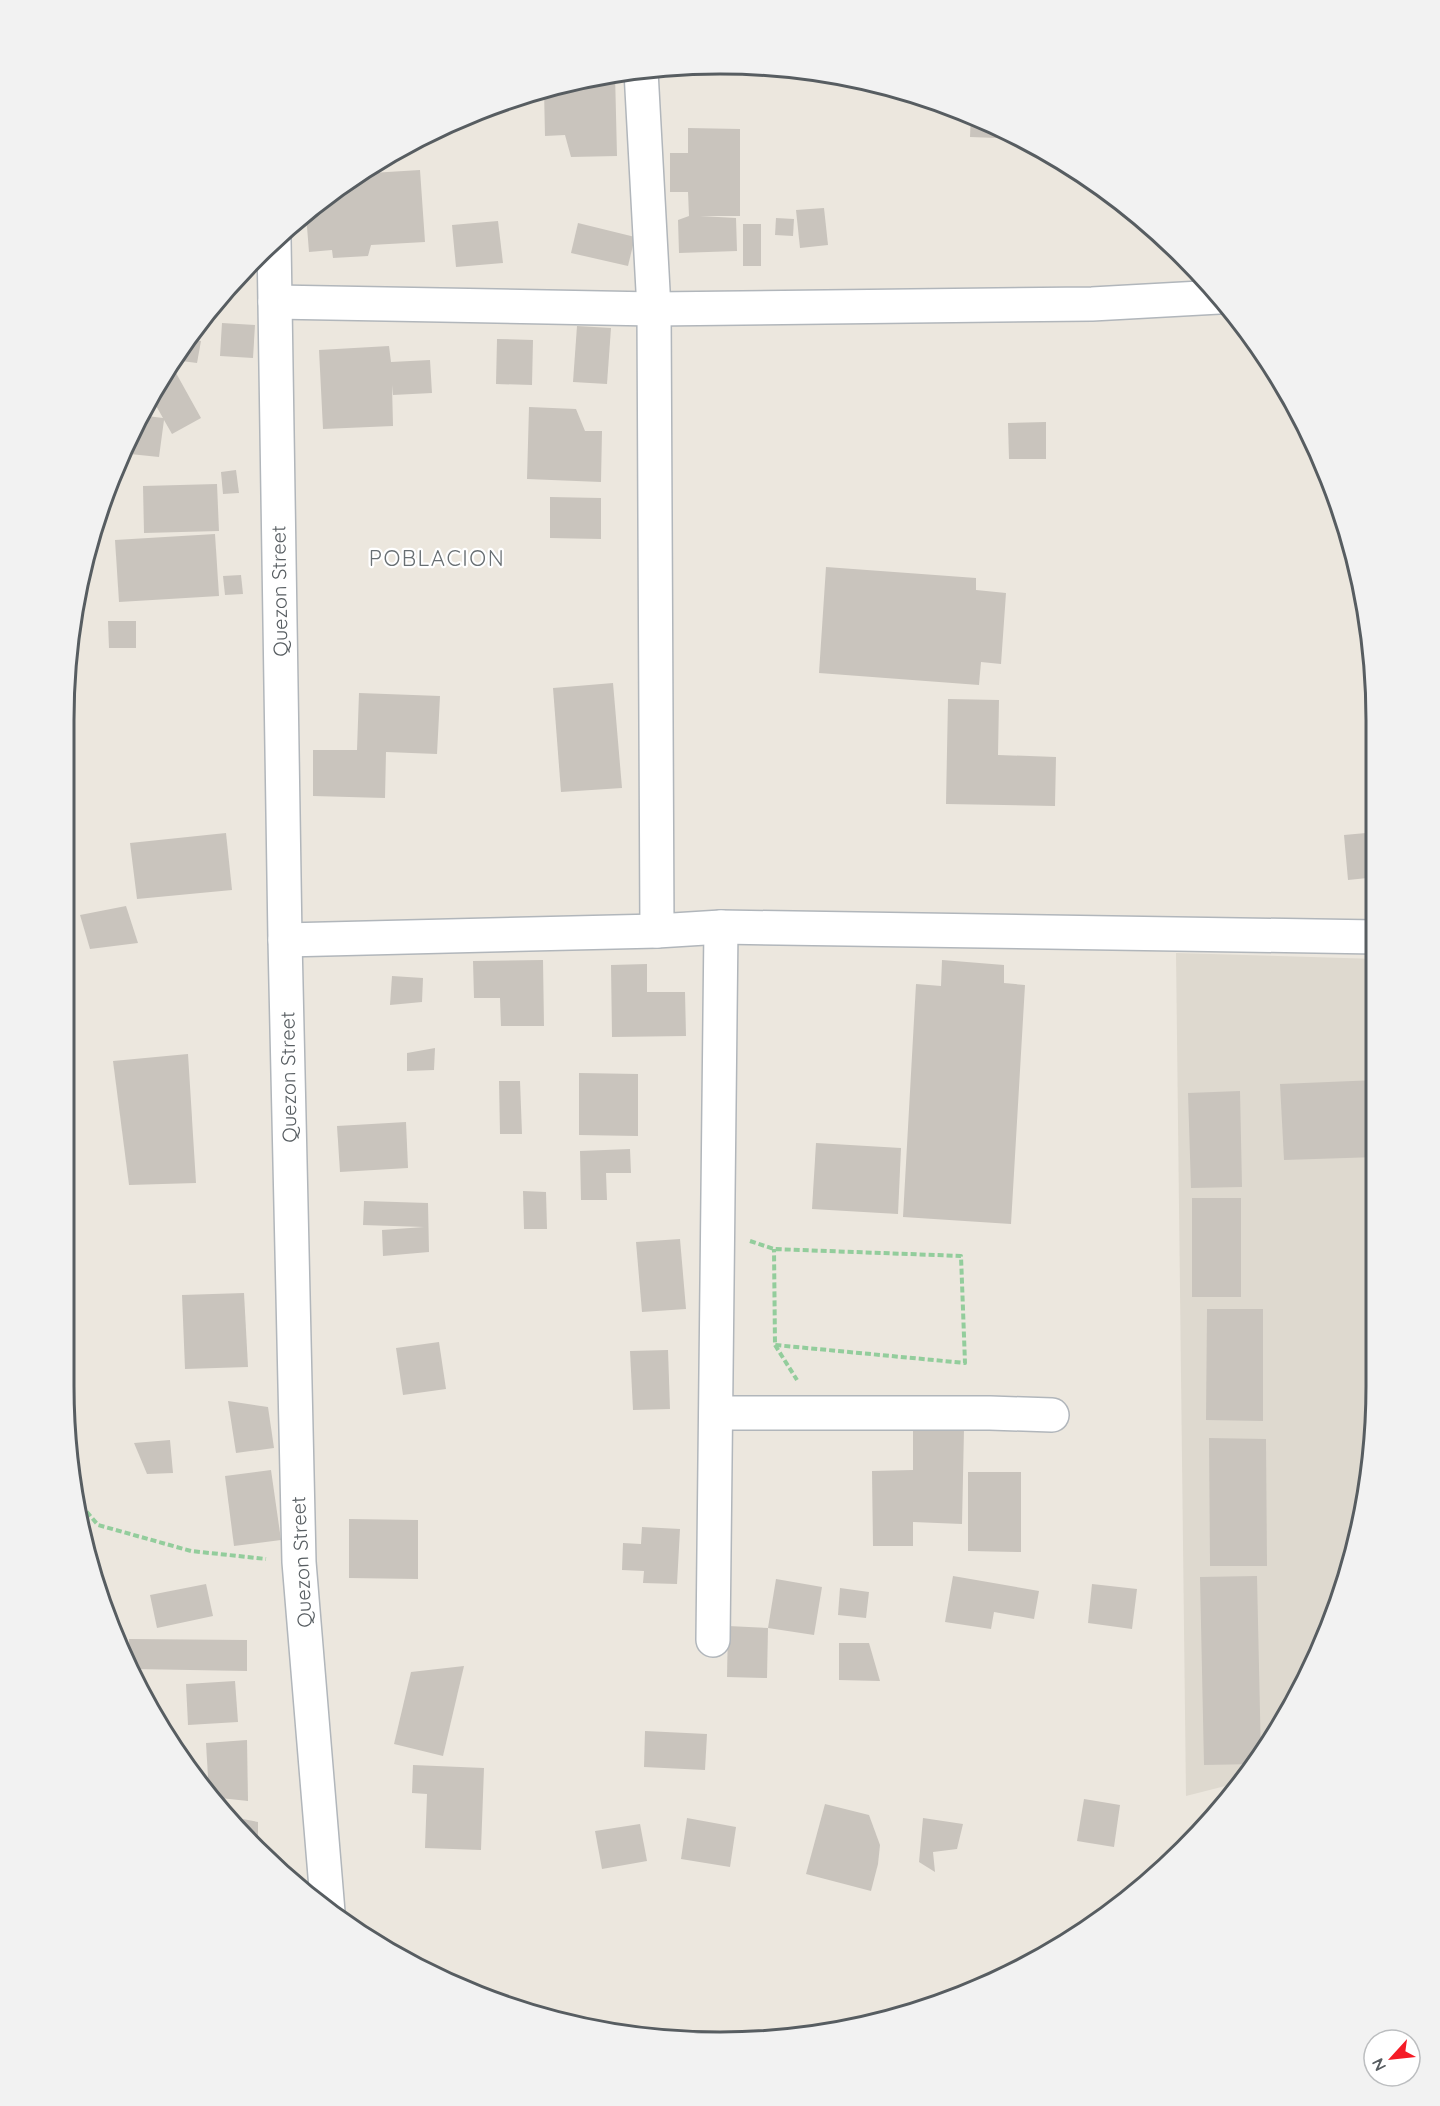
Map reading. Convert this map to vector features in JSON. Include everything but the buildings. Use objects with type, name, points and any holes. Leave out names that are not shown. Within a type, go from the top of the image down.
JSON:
[{"type":"street","points":[[641,78],[654,309],[657,931]]},
{"type":"street","name":"Quezon Street","points":[[274,253],[285,940],[299,1562],[327,1900]]},
{"type":"street","points":[[275,302],[654,309],[1092,304],[1209,298]]},
{"type":"street","points":[[285,940],[657,931],[721,927],[1366,937]]},
{"type":"street","points":[[713,1640],[721,927]]},
{"type":"street","points":[[716,1413],[1052,1415]]},
{"type":"path","points":[[774,1249],[961,1256],[965,1363],[775,1345],[774,1249]]},
{"type":"path","points":[[86,1511],[98,1526],[190,1551],[299,1562]]},
{"type":"shaded area","points":[[1176,953],[1366,959],[1366,1386],[1361,1470],[1354,1512],[1332,1594],[1300,1672],[1280,1709],[1258,1745],[1229,1785],[1186,1796]]},
{"type":"district","name":"POBLACION","points":[[437,558]]}]
